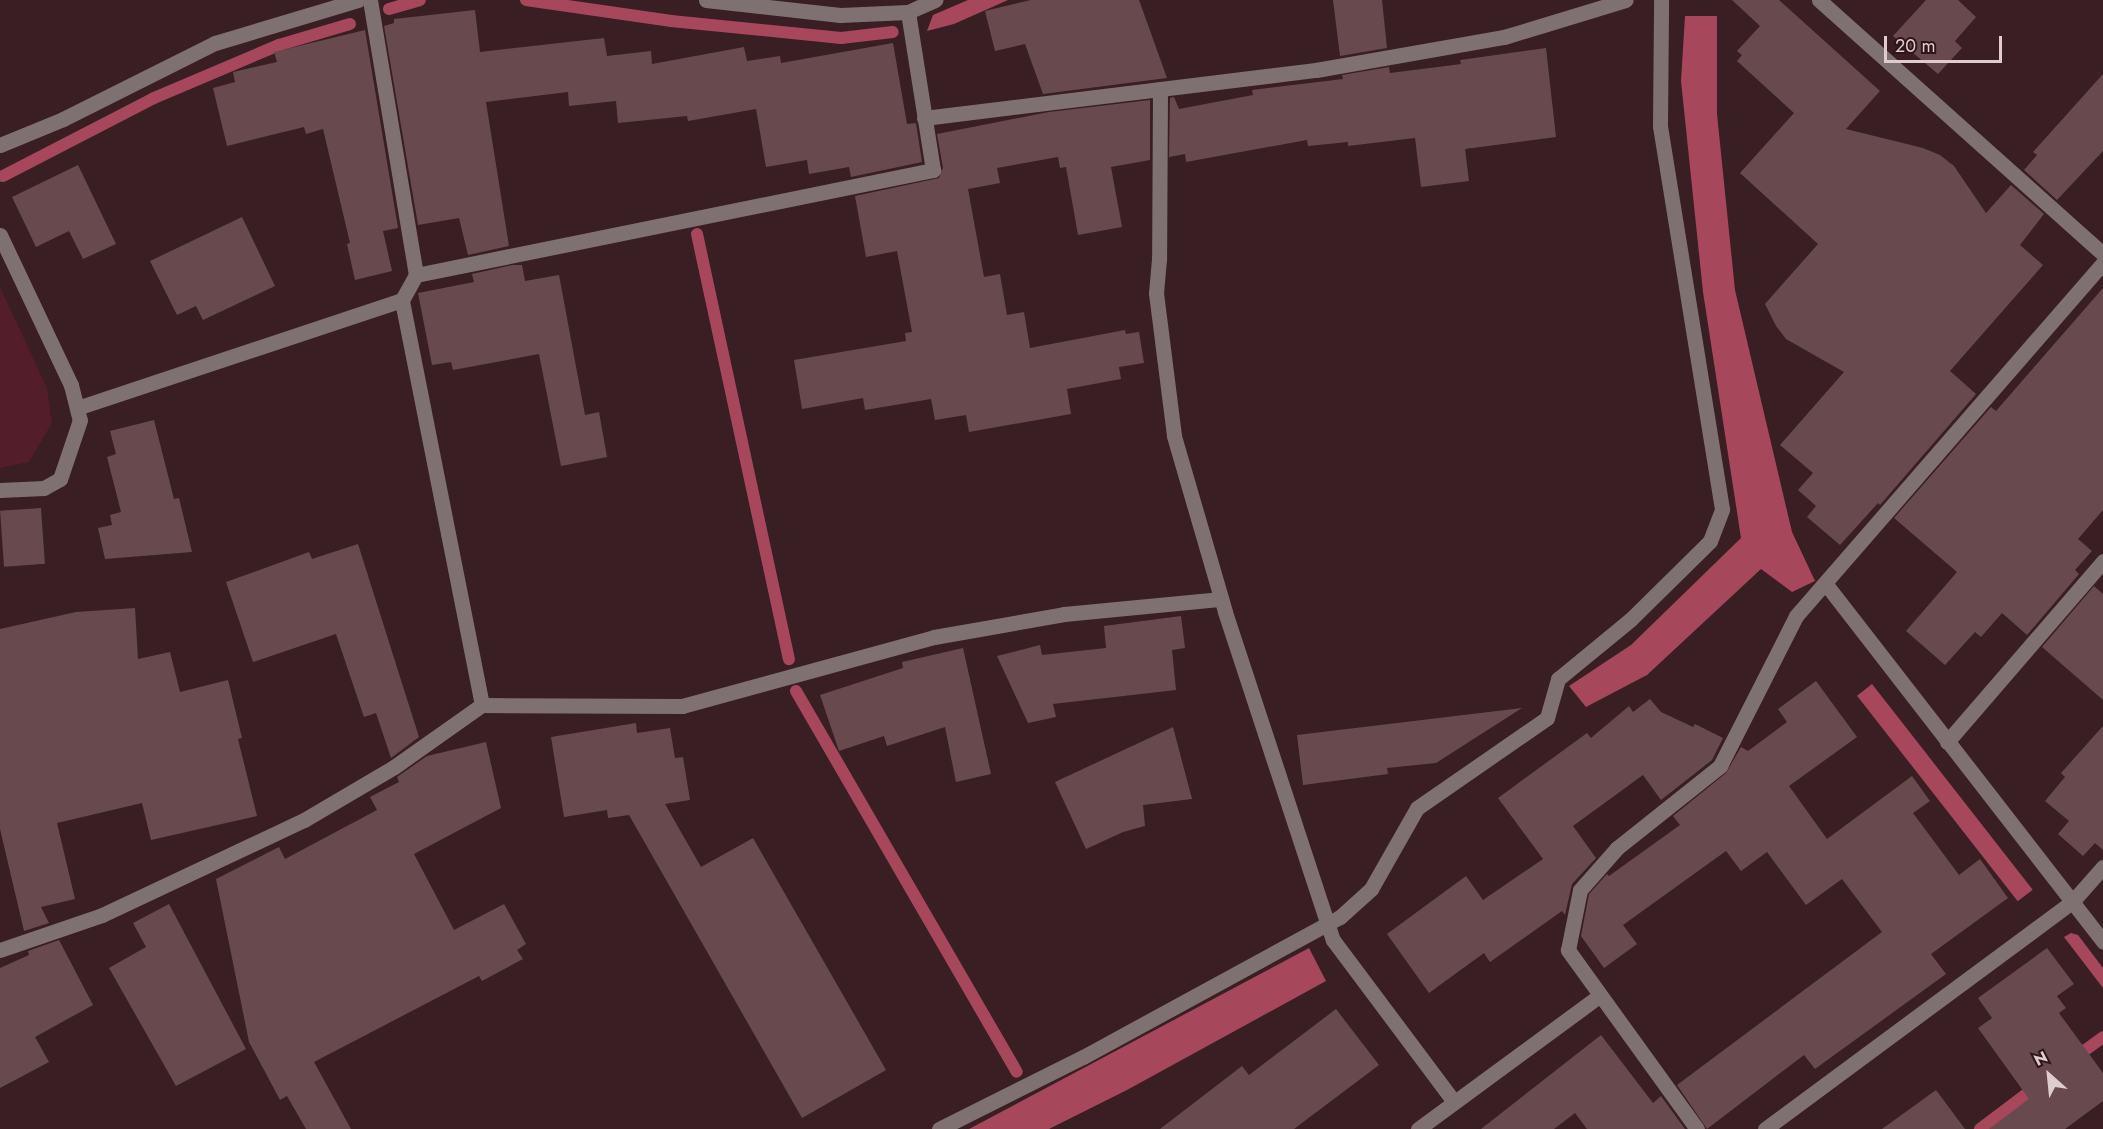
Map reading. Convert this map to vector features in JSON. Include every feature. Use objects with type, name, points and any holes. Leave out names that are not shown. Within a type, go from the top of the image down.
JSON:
[{"type":"street","points":[[0,145],[63,119],[215,43],[358,0]]},
{"type":"street","points":[[370,0],[416,275],[402,300],[482,705]]},
{"type":"street","points":[[706,0],[840,15],[908,12],[935,0]]},
{"type":"street","points":[[924,118],[1316,70],[1504,37],[1626,0]]},
{"type":"street","points":[[939,1129],[1083,1057],[1327,924],[1371,890],[1417,808],[1547,718],[1558,679],[1631,619],[1710,541],[1722,509],[1660,126],[1662,0]]},
{"type":"street","points":[[1819,0],[2103,254]]},
{"type":"street","points":[[416,275],[933,170],[908,12]]},
{"type":"street","points":[[1160,89],[1159,259],[1156,293],[1174,435],[1221,598],[1333,940],[1454,1102]]},
{"type":"street","points":[[0,236],[70,385],[80,420],[60,479],[44,488],[0,490]]},
{"type":"street","points":[[1697,1129],[1568,950],[1580,890],[1617,848],[1720,766],[1796,616],[2103,263]]},
{"type":"street","points":[[77,408],[402,300]]},
{"type":"street","points":[[1947,742],[2103,561]]},
{"type":"street","points":[[1825,583],[2103,942]]},
{"type":"street","points":[[0,950],[102,915],[304,820],[393,767],[482,705],[682,706],[934,637],[1064,615],[1221,598]]},
{"type":"street","points":[[1764,1129],[2072,902],[2103,867]]},
{"type":"street","points":[[1418,1129],[1599,996]]},
{"type":"shaded area","points":[[968,0],[1008,0],[954,24],[927,31],[933,15]]},
{"type":"shaded area","points":[[1685,16],[1717,16],[1717,114],[1735,290],[1792,532],[1815,581],[1792,592],[1761,569],[1647,675],[1586,707],[1569,686],[1631,645],[1741,538],[1703,292],[1681,81]]},
{"type":"shaded area","points":[[0,287],[47,388],[52,423],[29,462],[0,468]]},
{"type":"shaded area","points":[[1872,684],[2033,890],[2018,901],[1857,696]]},
{"type":"shaded area","points":[[2071,933],[2078,935],[2103,968],[2103,988],[2064,937]]},
{"type":"shaded area","points":[[1309,948],[1326,981],[1127,1090],[1049,1129],[969,1129]]},
{"type":"building","points":[[1031,0],[1139,0],[1167,78],[1043,94],[1025,44],[995,51],[985,11]]},
{"type":"building","points":[[1333,0],[1382,0],[1387,48],[1340,56]]},
{"type":"building","points":[[1732,0],[1779,0],[1880,91],[1846,129],[1923,148],[1940,155],[1954,166],[1986,213],[2011,185],[2044,214],[2020,245],[2043,265],[1950,371],[1976,394],[1880,505],[1878,503],[1840,545],[1807,517],[1816,506],[1798,490],[1813,473],[1780,445],[1844,372],[1786,339],[1776,326],[1765,304],[1818,244],[1740,173],[1794,113],[1737,61],[1742,55],[1737,51],[1760,26]]},
{"type":"building","points":[[1926,0],[1958,0],[1976,17],[1955,41],[1962,48],[1938,74],[1893,36]]},
{"type":"building","points":[[475,10],[480,52],[604,38],[607,56],[651,51],[652,64],[744,47],[747,61],[780,56],[781,63],[893,43],[907,124],[916,123],[922,162],[851,177],[849,167],[809,174],[807,160],[766,167],[756,109],[688,121],[687,116],[618,123],[616,101],[569,106],[568,92],[486,102],[509,246],[468,255],[459,218],[418,225],[384,26],[394,23],[394,19]]},
{"type":"building","points":[[365,30],[398,228],[383,231],[392,271],[355,280],[347,244],[350,243],[323,129],[306,134],[304,127],[227,146],[213,88],[235,82],[233,72],[277,62],[274,52]]},
{"type":"building","points":[[1546,48],[1556,137],[1465,149],[1469,181],[1421,187],[1415,138],[1348,146],[1348,142],[1308,146],[1307,140],[1186,162],[1185,154],[1169,157],[1170,98],[1174,97],[1179,109],[1253,95],[1252,90],[1343,79],[1342,75],[1389,67],[1390,73],[1461,64],[1460,60]]},
{"type":"building","points":[[2103,74],[2103,151],[2057,200],[2024,170],[2037,155],[2033,152]]},
{"type":"building","points":[[1150,100],[1150,160],[1111,167],[1122,227],[1078,235],[1066,167],[1060,168],[1058,157],[997,168],[1000,183],[968,189],[984,277],[1000,274],[1007,315],[1024,312],[1030,348],[1125,330],[1126,334],[1139,332],[1144,363],[1119,367],[1121,379],[1067,389],[1071,414],[969,432],[966,415],[935,420],[931,399],[865,410],[863,398],[802,409],[794,360],[906,341],[905,333],[912,332],[897,251],[866,257],[855,196],[939,178],[943,168],[937,134],[1049,112]]},
{"type":"building","points":[[78,165],[116,244],[83,259],[69,231],[36,247],[12,197]]},
{"type":"building","points":[[242,217],[275,286],[203,320],[196,306],[177,315],[150,261]]},
{"type":"building","points":[[522,265],[525,281],[559,275],[585,415],[599,412],[607,457],[561,466],[539,354],[453,370],[451,362],[432,365],[418,293],[474,282],[472,274]]},
{"type":"building","points":[[2103,288],[2103,510],[2078,539],[2092,551],[2075,570],[2079,574],[2027,635],[2002,613],[1981,637],[1975,632],[1945,665],[1906,631],[1957,572],[1894,518],[1991,407],[1996,411]]},
{"type":"building","points":[[154,420],[174,499],[179,498],[192,552],[105,559],[98,528],[112,525],[110,515],[121,512],[107,457],[116,454],[110,431]]},
{"type":"building","points":[[41,508],[45,564],[4,567],[0,511]]},
{"type":"building","points":[[358,544],[419,737],[391,758],[376,713],[364,717],[336,634],[253,662],[226,582],[309,552],[312,559]]},
{"type":"building","points":[[2094,586],[2103,594],[2103,700],[2042,647]]},
{"type":"building","points":[[135,608],[138,659],[170,652],[180,692],[228,680],[242,738],[238,739],[257,816],[151,840],[142,803],[57,823],[75,899],[41,907],[49,923],[24,931],[0,829],[0,629],[76,612]]},
{"type":"building","points":[[1181,616],[1185,648],[1172,650],[1176,690],[1053,704],[1056,717],[1028,723],[997,656],[1040,645],[1042,655],[1106,648],[1104,626]]},
{"type":"building","points":[[963,648],[991,774],[956,782],[945,727],[887,746],[884,736],[839,751],[820,695],[903,668],[902,662]]},
{"type":"building","points":[[1816,681],[1857,737],[1789,786],[1827,839],[1912,776],[1930,801],[1913,813],[1959,875],[1980,859],[2008,898],[1931,954],[1946,974],[1815,1069],[1804,1055],[1707,1129],[1677,1085],[1882,932],[1842,879],[1806,905],[1767,852],[1741,871],[1726,851],[1623,925],[1637,944],[1604,968],[1581,936],[1589,894],[1607,874],[1609,876],[1680,825],[1673,816],[1726,773],[1741,747],[1748,751],[1787,722],[1778,709]]},
{"type":"building","points":[[1650,699],[1661,712],[1693,727],[1695,724],[1723,738],[1712,760],[1661,800],[1643,775],[1573,826],[1596,858],[1572,884],[1565,915],[1562,911],[1490,962],[1484,953],[1429,993],[1387,934],[1466,876],[1483,900],[1543,859],[1498,798],[1587,733],[1591,738],[1629,706],[1633,712]]},
{"type":"building","points":[[1522,708],[1436,763],[1387,768],[1388,774],[1303,785],[1297,735]]},
{"type":"building","points":[[636,723],[637,733],[670,728],[675,758],[683,757],[690,800],[665,804],[701,867],[753,838],[886,1070],[802,1118],[629,815],[608,818],[607,810],[564,817],[551,737]]},
{"type":"building","points":[[2103,726],[2103,850],[2095,843],[2083,856],[2058,834],[2069,821],[2045,801],[2065,777],[2061,773]]},
{"type":"building","points":[[1173,727],[1192,799],[1143,805],[1145,826],[1123,832],[1086,849],[1055,782]]},
{"type":"building","points":[[486,742],[501,808],[414,854],[454,930],[504,904],[526,944],[517,950],[523,959],[482,981],[479,976],[314,1062],[351,1129],[306,1129],[287,1096],[280,1100],[249,1042],[216,879],[279,847],[285,859],[377,810],[370,797],[399,782],[397,777],[427,756]]},
{"type":"building","points":[[169,904],[246,1049],[176,1086],[109,968],[146,947],[133,923]]},
{"type":"building","points":[[59,940],[93,1005],[35,1037],[49,1062],[0,1088],[0,968],[29,955],[28,951]]},
{"type":"building","points":[[2047,948],[2074,984],[2057,996],[2066,1008],[2059,1013],[2103,1073],[2103,1101],[2065,1129],[1989,1129],[2029,1099],[1978,1028],[1992,1018],[1978,998]]},
{"type":"building","points":[[1336,1009],[1379,1065],[1294,1129],[1160,1129],[1242,1066],[1249,1075]]},
{"type":"building","points":[[1601,1035],[1653,1103],[1661,1096],[1685,1129],[1587,1129],[1575,1113],[1554,1129],[1481,1129]]},
{"type":"building","points":[[1936,1090],[1965,1129],[1882,1129]]},
{"type":"waterway","points":[[389,9],[420,0]]},
{"type":"waterway","points":[[526,0],[671,21],[841,38],[893,32]]},
{"type":"waterway","points":[[3,176],[154,98],[279,45],[350,24]]},
{"type":"waterway","points":[[697,234],[789,659]]},
{"type":"waterway","points":[[796,691],[1017,1072]]},
{"type":"waterway","points":[[2073,1059],[2103,1037]]},
{"type":"waterway","points":[[1980,1129],[2037,1086]]}]
